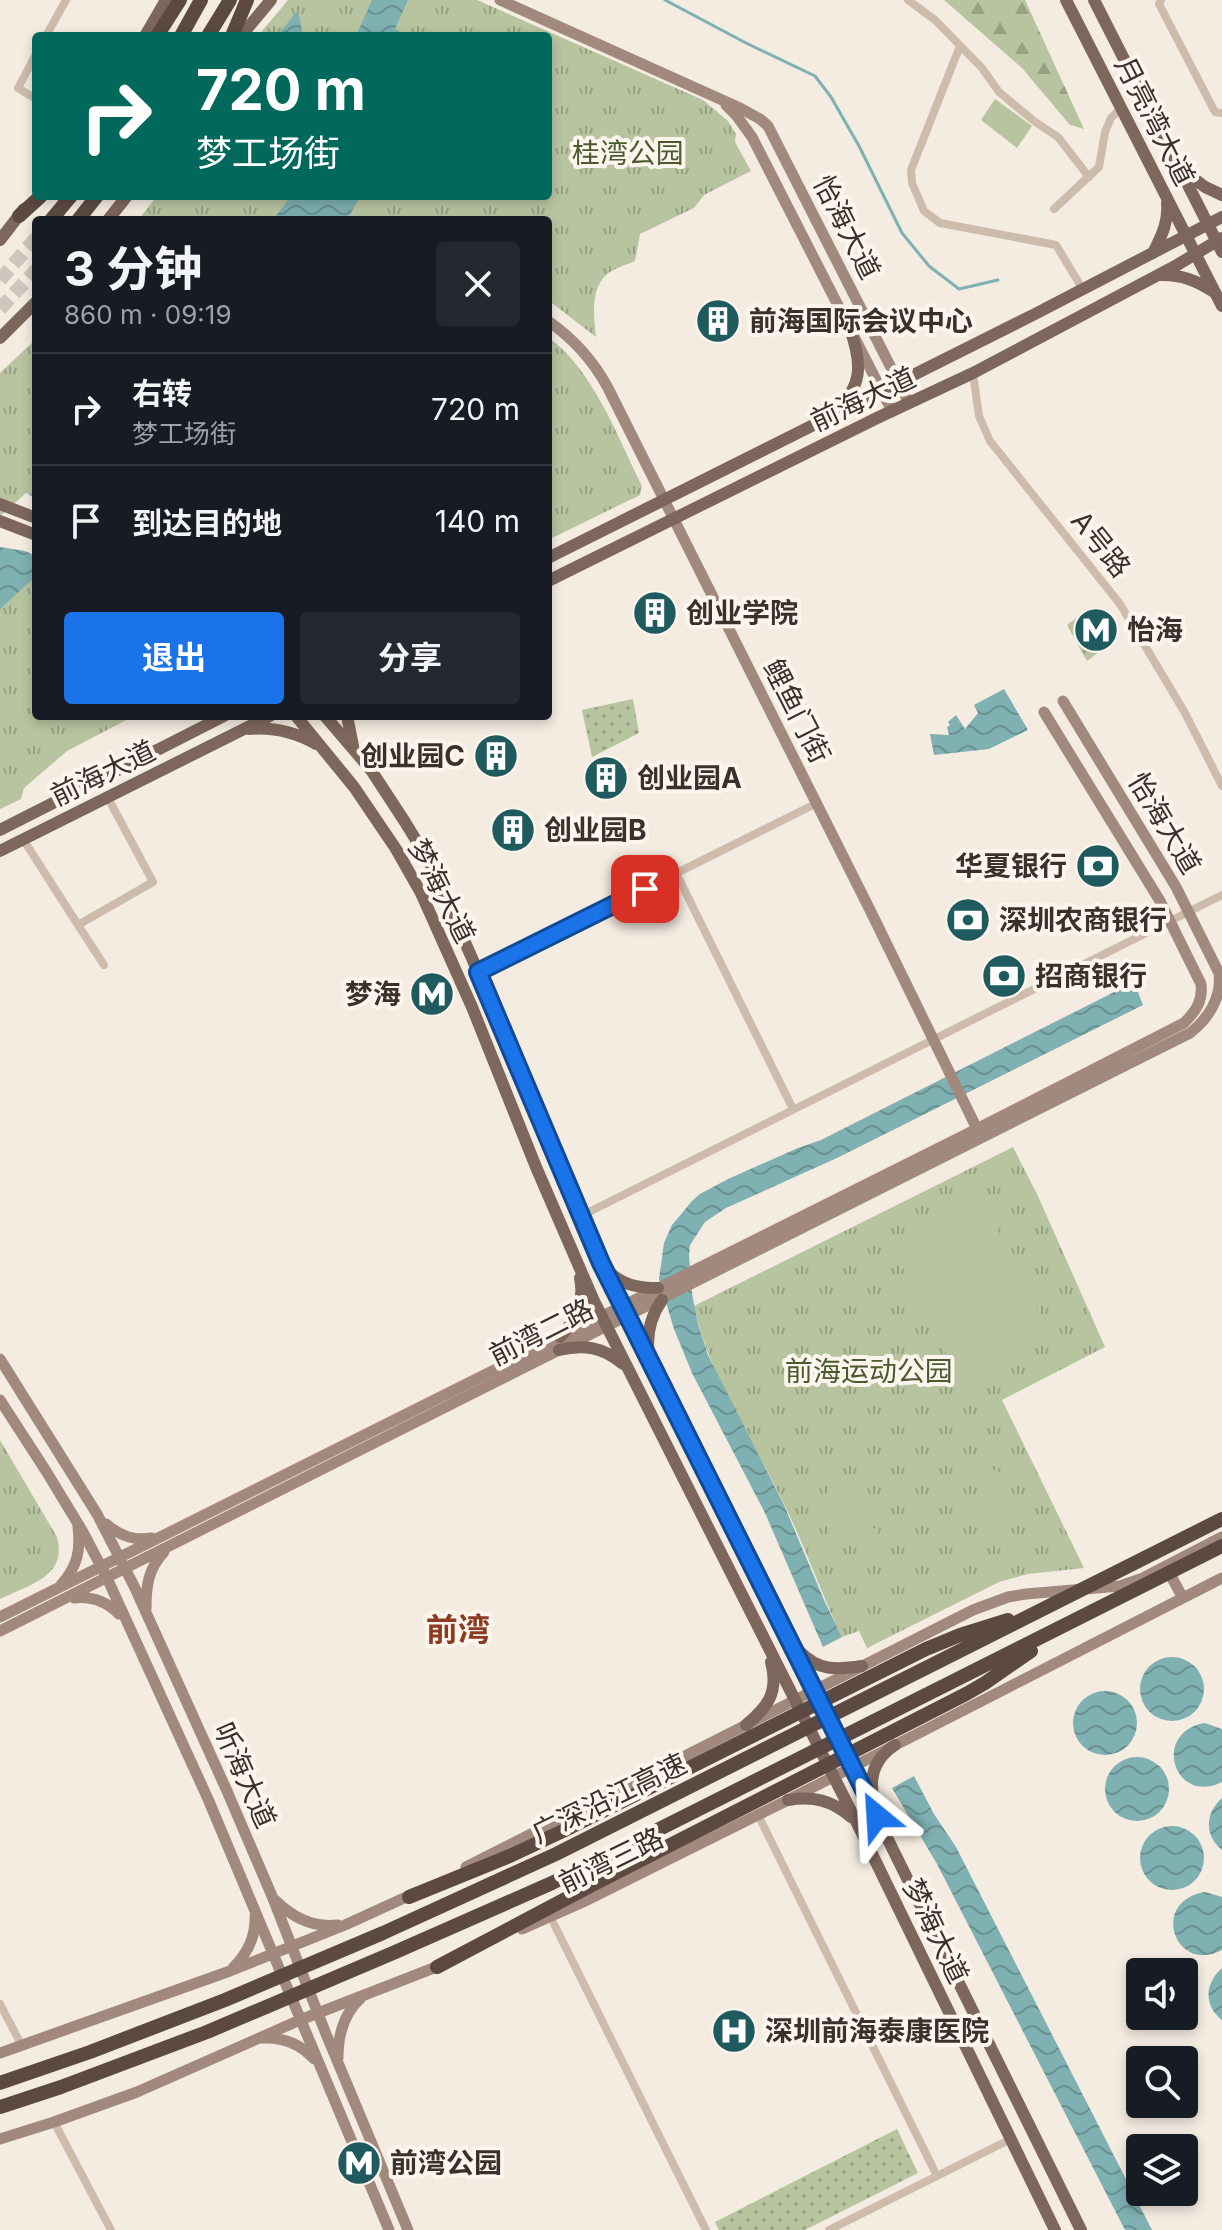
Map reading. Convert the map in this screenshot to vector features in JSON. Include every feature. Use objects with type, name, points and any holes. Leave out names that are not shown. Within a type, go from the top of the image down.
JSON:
[{"type":"highway","points":[[160,32],[180,0]]},
{"type":"highway","points":[[183,32],[201,0]]},
{"type":"highway","points":[[210,32],[230,0]]},
{"type":"highway","points":[[234,32],[247,0]]},
{"type":"highway","points":[[19,216],[33,200]]},
{"type":"highway","points":[[54,216],[68,200]]},
{"type":"highway","points":[[81,216],[94,200]]},
{"type":"highway","name":"广深沿江高速","points":[[0,2083],[225,2000],[570,1847],[1222,1519]]},
{"type":"highway","name":"广深沿江高速","points":[[0,2107],[207,2032],[552,1883],[1222,1546]]},
{"type":"highway","points":[[409,1897],[565,1830],[926,1649],[1054,1604]]},
{"type":"highway","points":[[437,1967],[975,1689],[1072,1623]]},
{"type":"main road","points":[[147,32],[166,0]]},
{"type":"main road","points":[[244,32],[271,0]]},
{"type":"main road","name":"怡海大道","points":[[500,0],[760,119],[772,132],[909,403]]},
{"type":"main road","name":"月亮湾大道","points":[[1066,0],[1219,300]]},
{"type":"main road","name":"月亮湾大道","points":[[1094,0],[1220,244]]},
{"type":"main road","name":"怡海大道","points":[[716,97],[736,115],[752,137],[892,411]]},
{"type":"main road","points":[[1180,168],[1205,187],[1222,195]]},
{"type":"main road","points":[[1152,254],[1164,229],[1166,196]]},
{"type":"main road","points":[[111,216],[124,200]]},
{"type":"main road","points":[[0,240],[19,216]]},
{"type":"main road","name":"前海大道","points":[[552,556],[1222,217]]},
{"type":"main road","name":"前海大道","points":[[552,579],[973,373],[1195,254],[1220,244]]},
{"type":"main road","points":[[1157,275],[1176,275],[1198,282],[1219,300]]},
{"type":"main road","points":[[0,338],[32,306]]},
{"type":"main road","name":"鲤鱼门街","points":[[552,324],[580,346],[600,373],[817,803],[979,1134]]},
{"type":"main road","points":[[826,419],[852,394],[858,377],[857,355],[849,325]]},
{"type":"main road","points":[[0,504],[32,516]]},
{"type":"main road","points":[[0,521],[32,533]]},
{"type":"main road","name":"怡海大道","points":[[1063,701],[1163,865],[1219,973],[1220,989],[1213,1006],[1204,1021],[1187,1028]]},
{"type":"main road","name":"怡海大道","points":[[1044,712],[1170,921],[1201,984],[1198,1007],[1187,1028]]},
{"type":"main road","name":"前海大道","points":[[0,830],[212,720]]},
{"type":"main road","name":"前海大道","points":[[0,851],[262,720]]},
{"type":"main road","name":"梦海大道","points":[[299,720],[390,839],[421,893],[604,1321],[856,1821],[1055,2230]]},
{"type":"main road","name":"梦海大道","points":[[329,720],[383,789],[424,853],[478,972],[601,1263],[1081,2230]]},
{"type":"main road","points":[[348,720],[354,749]]},
{"type":"main road","points":[[231,735],[249,729],[272,729],[304,738],[324,750]]},
{"type":"main road","name":"前湾二路","points":[[0,1631],[56,1596],[123,1563],[175,1544],[604,1321],[1187,1028]]},
{"type":"main road","points":[[577,1263],[582,1284],[580,1307],[560,1344],[596,1348],[620,1361],[629,1371]]},
{"type":"main road","points":[[601,1263],[615,1278],[660,1294],[649,1330],[648,1348],[654,1371]]},
{"type":"main road","name":"前湾二路","points":[[123,1563],[165,1535],[560,1344]]},
{"type":"main road","name":"听海大道","points":[[0,1359],[97,1514],[123,1563],[272,1896],[317,2013],[408,2230]]},
{"type":"main road","name":"听海大道","points":[[0,1400],[104,1572],[208,1799],[389,2230]]},
{"type":"main road","points":[[97,1514],[114,1531],[129,1538],[165,1535]]},
{"type":"main road","points":[[56,1596],[78,1560],[80,1540],[77,1523]]},
{"type":"main road","name":"前湾三路","points":[[0,2053],[230,1971],[409,1897],[973,1610],[1008,1597],[1120,1586],[1222,1537]]},
{"type":"main road","points":[[146,1614],[148,1575],[157,1559],[175,1544]]},
{"type":"main road","points":[[1166,1566],[1183,1598]]},
{"type":"main road","name":"前湾三路","points":[[0,2139],[137,2092],[300,2020],[437,1967],[550,1916],[788,1800],[1222,1578]]},
{"type":"main road","points":[[56,1596],[97,1599],[111,1606],[126,1621]]},
{"type":"main road","name":"前湾二路","points":[[0,1617],[56,1596]]},
{"type":"main road","points":[[746,1725],[761,1713],[768,1702],[774,1681],[773,1667],[762,1633]]},
{"type":"main road","points":[[790,1641],[807,1660],[827,1669],[862,1666]]},
{"type":"main road","points":[[877,1816],[871,1791],[873,1772],[882,1755],[895,1745]]},
{"type":"main road","points":[[788,1800],[812,1798],[828,1801],[856,1821]]},
{"type":"main road","points":[[272,1896],[303,1921],[329,1926],[345,1925]]},
{"type":"main road","points":[[230,1971],[245,1954],[253,1937],[256,1918],[253,1908]]},
{"type":"main road","points":[[338,2063],[344,2021],[349,2011],[367,1994]]},
{"type":"main road","points":[[258,2038],[273,2037],[295,2043],[317,2062]]},
{"type":"street","points":[[48,32],[66,0]]},
{"type":"street","points":[[908,0],[935,20],[982,68],[999,92],[1058,137],[1089,177]]},
{"type":"street","points":[[1161,0],[1159,4],[1215,112],[1222,113]]},
{"type":"street","points":[[960,46],[911,170],[918,201],[924,211],[940,223],[1056,245],[1082,288]]},
{"type":"street","points":[[32,62],[18,88],[32,97]]},
{"type":"street","points":[[1054,209],[1101,162],[1105,132],[1121,108]]},
{"type":"street","name":"A号路","points":[[973,373],[979,416],[990,441],[1120,604],[1185,713],[1222,786]]},
{"type":"street","points":[[78,925],[153,882],[108,798]]},
{"type":"street","points":[[478,972],[817,803]]},
{"type":"street","points":[[23,839],[104,965]]},
{"type":"street","points":[[676,873],[793,1109]]},
{"type":"street","points":[[581,1216],[1222,895]]},
{"type":"street","points":[[758,1815],[937,2176]]},
{"type":"street","points":[[550,1916],[706,2230]]},
{"type":"street","points":[[0,2004],[22,2046]]},
{"type":"street","points":[[54,2122],[111,2230]]},
{"type":"street","points":[[829,2230],[1011,2139]]},
{"type":"green space","name":"桂湾公园","points":[[288,0],[477,0],[549,32],[261,32]]},
{"type":"green space","points":[[944,0],[1025,0],[1084,129],[1070,125],[1022,68]]},
{"type":"green space","name":"桂湾公园","points":[[552,33],[703,100],[728,121],[736,134],[735,142],[751,171],[704,195],[694,208],[640,234],[635,261],[609,273],[597,288],[594,304],[596,337],[552,303],[552,216],[141,216],[154,200],[552,200]]},
{"type":"green space","points":[[995,99],[1032,126],[1017,148],[981,120]]},
{"type":"green space","points":[[552,340],[579,368],[603,406],[642,486],[640,495],[552,538]]},
{"type":"green space","points":[[32,343],[32,720],[126,720],[67,751],[24,788],[21,799],[0,809],[0,373]]},
{"type":"green space","points":[[1090,608],[1116,638],[1087,661],[1067,625]]},
{"type":"green space","points":[[633,699],[639,733],[592,757],[582,710]]},
{"type":"green space","name":"前海运动公园","points":[[1013,1147],[1105,1347],[1002,1400],[1084,1568],[1028,1574],[999,1582],[867,1648],[859,1631],[842,1637],[791,1519],[721,1382],[694,1306]]},
{"type":"green space","points":[[981,1198],[1051,1337],[961,1383],[891,1244]]},
{"type":"green space","points":[[0,1440],[57,1537],[59,1551],[57,1561],[44,1577],[0,1599]]},
{"type":"green space","points":[[974,1463],[1008,1475],[1002,1493],[968,1481]]},
{"type":"green space","points":[[829,1487],[872,1502],[865,1524],[821,1509]]},
{"type":"green space","points":[[976,1494],[1010,1506],[1004,1524],[970,1512]]},
{"type":"green space","points":[[835,1515],[879,1530],[871,1552],[828,1537]]},
{"type":"green space","points":[[980,1521],[1014,1533],[1007,1551],[973,1539]]},
{"type":"green space","points":[[897,2129],[918,2173],[805,2230],[719,2230],[715,2222]]},
{"type":"water","points":[[372,0],[408,0],[395,29],[401,32],[358,32]]},
{"type":"water","points":[[298,10],[302,32],[280,32]]},
{"type":"water","points":[[288,200],[358,200],[348,216],[276,216]]},
{"type":"water","points":[[32,493],[32,580],[0,609],[0,522]]},
{"type":"water","points":[[1004,689],[1028,730],[989,749],[934,755],[930,734],[949,735],[948,722],[956,715],[965,729],[978,713],[974,705]]},
{"type":"water","points":[[1134,982],[1143,1005],[837,1158],[726,1208],[705,1222],[690,1245],[692,1294],[708,1355],[784,1505],[842,1637],[823,1647],[765,1513],[692,1373],[674,1329],[659,1279],[664,1243],[672,1225],[700,1194],[728,1179],[821,1140]]},
{"type":"water","points":[[1172,1657],[1190,1663],[1198,1671],[1204,1689],[1198,1707],[1190,1715],[1172,1721],[1154,1715],[1146,1707],[1140,1689],[1146,1671],[1154,1663]]},
{"type":"water","points":[[1105,1691],[1123,1697],[1131,1705],[1137,1723],[1131,1741],[1123,1749],[1105,1755],[1087,1749],[1079,1741],[1073,1723],[1079,1705],[1087,1697]]},
{"type":"water","points":[[1205,1723],[1222,1729],[1222,1782],[1205,1787],[1192,1784],[1181,1776],[1175,1765],[1174,1752],[1178,1739],[1188,1729]]},
{"type":"water","points":[[1137,1757],[1155,1763],[1163,1771],[1169,1789],[1163,1807],[1155,1815],[1137,1821],[1119,1815],[1111,1807],[1105,1789],[1111,1771],[1119,1763]]},
{"type":"water","points":[[914,1776],[956,1847],[1126,2179],[1126,2206],[1140,2206],[1152,2230],[1125,2230],[937,1864],[892,1788]]},
{"type":"water","points":[[1222,1798],[1222,1850],[1212,1838],[1209,1824],[1212,1810]]},
{"type":"water","points":[[1172,1826],[1190,1832],[1198,1840],[1204,1858],[1198,1876],[1190,1884],[1172,1890],[1154,1884],[1146,1876],[1140,1858],[1146,1840],[1154,1832]]},
{"type":"water","points":[[1205,1892],[1222,1897],[1222,1950],[1205,1955],[1192,1953],[1181,1945],[1173,1921],[1177,1908],[1188,1898]]},
{"type":"water","points":[[1222,1968],[1222,2020],[1212,2008],[1208,1994],[1212,1980]]},
{"type":"pier","points":[[26,493],[32,497],[32,554],[0,547],[0,516]]},
{"type":"waterway","points":[[665,0],[815,76],[859,146],[902,233],[929,266],[959,289],[998,280]]},
{"type":"tunnel","points":[[0,280],[32,243]]},
{"type":"tunnel","points":[[0,309],[32,274]]},
{"type":"place","name":"前海国际会议中心","points":[[718,321]]},
{"type":"place","name":"创业学院","points":[[655,613]]},
{"type":"place","name":"怡海","points":[[1096,630]]},
{"type":"place","name":"创业园C","points":[[496,756]]},
{"type":"place","name":"创业园A","points":[[606,778]]},
{"type":"place","name":"创业园B","points":[[513,830]]},
{"type":"place","name":"华夏银行","points":[[1098,866]]},
{"type":"place","name":"深圳农商银行","points":[[968,920]]},
{"type":"place","name":"招商银行","points":[[1004,976]]},
{"type":"place","name":"梦海","points":[[432,994]]},
{"type":"place","name":"深圳前海泰康医院","points":[[734,2031]]},
{"type":"place","name":"前湾公园","points":[[359,2163]]},
{"type":"district","name":"前湾","points":[[458,1629]]},
{"type":"route","points":[[645,889],[478,972],[626,1316],[877,1816]]}]
